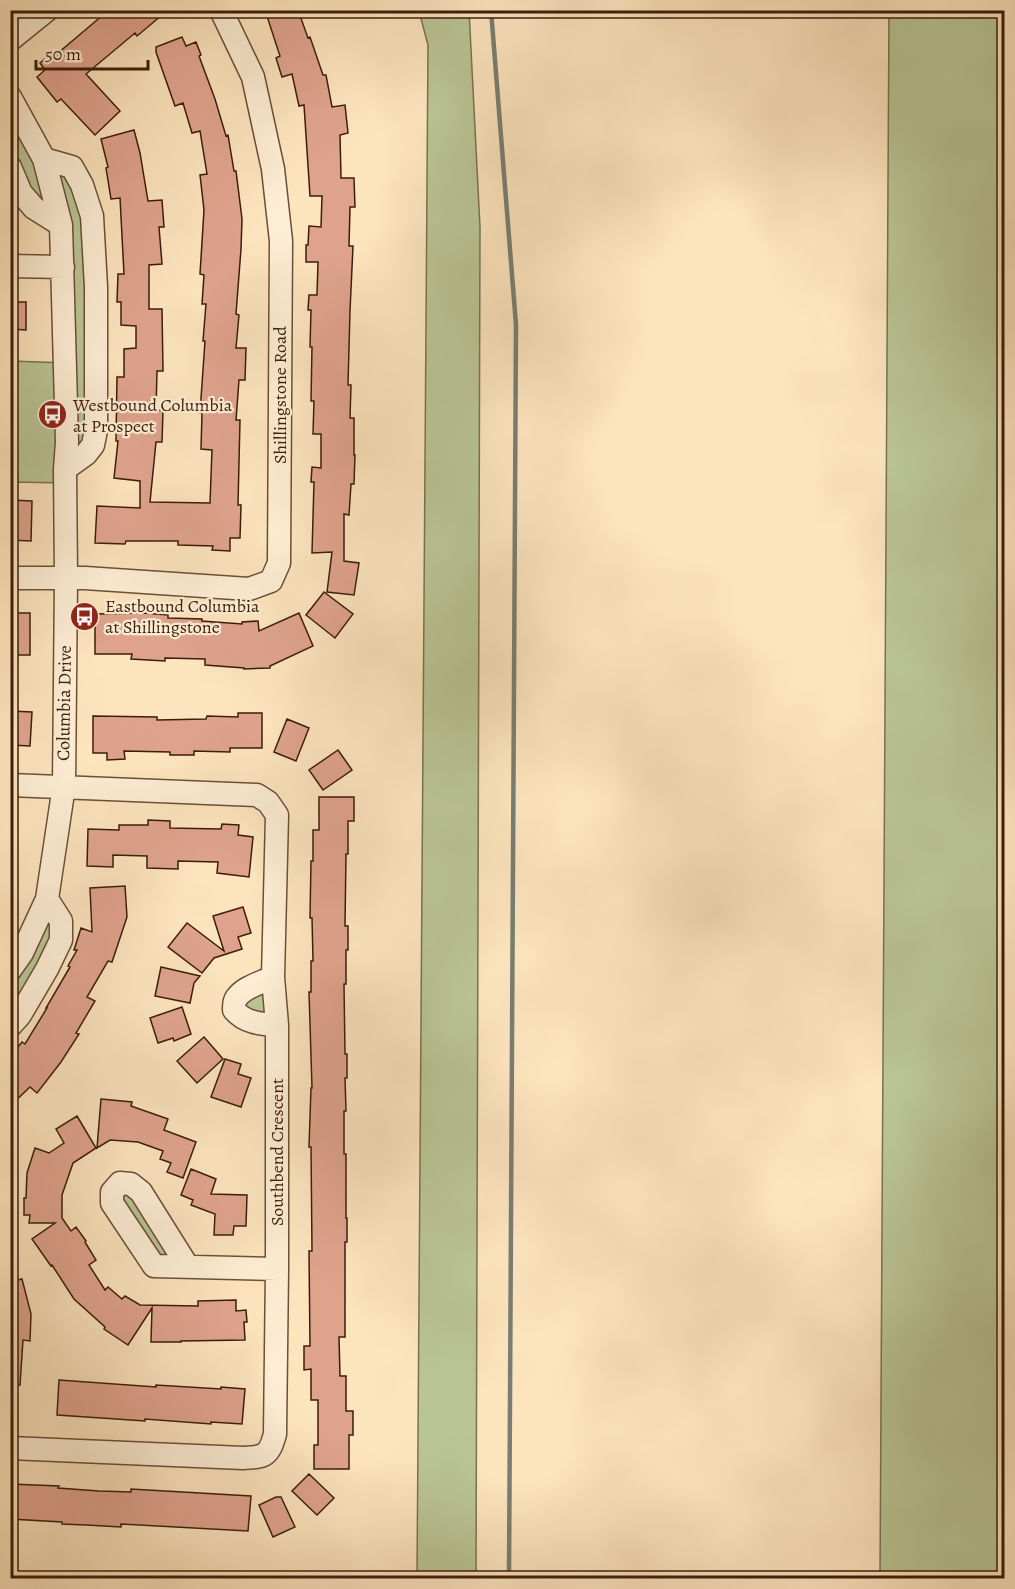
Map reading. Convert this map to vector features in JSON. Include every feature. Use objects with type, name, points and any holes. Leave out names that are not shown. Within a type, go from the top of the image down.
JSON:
[{"type":"street","points":[[10,40],[46,10]]},
{"type":"street","name":"Shillingstone Road","points":[[10,578],[66,578],[249,589],[271,581],[279,563],[280,230],[273,169],[253,77],[221,10]]},
{"type":"street","name":"Columbia Drive","points":[[10,97],[44,159],[61,225],[66,442],[64,786],[47,899],[22,953],[10,970]]},
{"type":"street","points":[[44,159],[72,167],[82,185],[92,216],[93,227],[96,286],[96,430],[93,445],[86,454],[65,469]]},
{"type":"street","points":[[10,167],[21,193],[34,208],[61,225]]},
{"type":"street","points":[[10,266],[63,267]]},
{"type":"street","name":"Southbend Crescent","points":[[10,785],[257,795],[268,802],[277,815],[273,977],[278,1025],[275,1434],[271,1448],[260,1457],[243,1458],[10,1448]]},
{"type":"street","points":[[10,1026],[20,1015],[61,940],[61,921],[47,899]]},
{"type":"street","points":[[273,977],[238,995],[234,1002],[234,1010],[246,1020],[278,1025]]},
{"type":"street","points":[[188,1267],[277,1269]]},
{"type":"green space","points":[[469,10],[480,227],[476,1578],[417,1578],[428,45],[419,11]]},
{"type":"green space","points":[[889,11],[1004,11],[1004,1578],[880,1578]]},
{"type":"green space","points":[[10,97],[44,159],[73,164],[92,223],[98,439],[67,483],[11,482],[11,361],[67,363],[64,223],[34,208],[11,167]]},
{"type":"green space","points":[[47,899],[61,921],[11,1026],[11,970]]},
{"type":"green space","points":[[273,977],[277,1025],[234,1002]]},
{"type":"green space","points":[[120,1183],[188,1267],[154,1266],[112,1203]]},
{"type":"building","points":[[109,10],[168,10],[137,36],[135,33],[86,74],[120,111],[95,135],[61,99],[57,102],[37,77],[45,70],[40,63],[49,55],[52,58]]},
{"type":"building","points":[[265,10],[298,10],[323,75],[326,75],[332,107],[345,105],[348,133],[340,135],[341,178],[354,178],[355,207],[350,207],[349,246],[353,246],[348,385],[351,385],[350,418],[354,418],[355,455],[354,484],[351,484],[349,515],[344,514],[344,561],[359,563],[354,595],[327,592],[332,552],[312,553],[314,482],[311,482],[312,467],[321,468],[321,434],[313,434],[311,310],[308,310],[309,295],[317,295],[318,262],[306,262],[306,245],[308,245],[309,226],[321,227],[322,196],[310,196],[304,105],[299,106],[292,74],[282,77],[276,58],[280,56]]},
{"type":"building","points":[[182,37],[186,46],[196,42],[226,136],[228,135],[234,171],[236,171],[242,219],[236,314],[239,315],[236,348],[246,348],[245,380],[239,380],[236,420],[240,420],[238,505],[241,505],[240,538],[230,538],[230,551],[212,550],[213,546],[178,545],[178,541],[95,543],[97,506],[140,508],[140,481],[114,478],[118,441],[116,441],[117,377],[124,377],[124,349],[136,348],[136,326],[121,325],[121,302],[117,302],[118,274],[124,274],[120,198],[111,199],[106,168],[108,167],[101,139],[134,130],[148,201],[162,200],[164,227],[159,227],[162,264],[149,265],[149,309],[162,309],[163,371],[157,371],[156,410],[163,410],[162,442],[156,442],[150,502],[210,503],[212,450],[201,449],[202,413],[200,413],[206,304],[202,304],[204,275],[200,274],[204,210],[200,175],[207,174],[200,131],[192,133],[183,103],[175,106],[156,52],[156,47]]},
{"type":"building","points":[[10,302],[26,302],[26,330],[10,329]]},
{"type":"building","points":[[10,500],[32,501],[31,541],[10,540]]},
{"type":"building","points":[[324,592],[353,614],[335,638],[306,615]]},
{"type":"building","points":[[10,613],[30,613],[30,655],[10,655]]},
{"type":"building","points":[[299,613],[313,646],[270,668],[244,669],[205,665],[205,659],[165,658],[165,661],[131,659],[132,654],[95,654],[95,614],[168,615],[168,618],[242,624],[242,622],[258,621],[259,631]]},
{"type":"building","points":[[10,711],[32,712],[30,746],[10,745]]},
{"type":"building","points":[[238,713],[262,713],[262,748],[230,748],[230,752],[194,751],[194,755],[124,751],[125,759],[107,760],[107,753],[93,753],[93,716],[157,717],[157,720],[206,719],[207,716],[238,717]]},
{"type":"building","points":[[287,719],[309,728],[296,761],[274,752]]},
{"type":"building","points":[[338,750],[352,770],[323,790],[309,770]]},
{"type":"building","points":[[319,797],[354,797],[354,821],[348,821],[348,854],[346,854],[345,926],[348,926],[348,950],[346,950],[346,984],[344,984],[347,1078],[345,1078],[344,1154],[346,1154],[347,1242],[345,1242],[345,1337],[339,1337],[340,1376],[346,1376],[346,1411],[353,1411],[353,1435],[349,1435],[349,1469],[314,1469],[314,1445],[318,1445],[318,1400],[311,1400],[311,1369],[304,1370],[304,1346],[310,1346],[309,1251],[312,1251],[311,1147],[309,1147],[312,1088],[309,992],[311,992],[311,961],[313,961],[312,918],[310,918],[311,861],[313,861],[313,830],[319,830]]},
{"type":"building","points":[[148,820],[170,821],[170,828],[221,829],[222,824],[239,825],[238,835],[253,837],[249,877],[217,873],[218,862],[178,861],[178,869],[147,868],[147,856],[113,855],[113,867],[87,866],[88,829],[119,830],[119,825],[148,825]]},
{"type":"building","points":[[125,886],[127,917],[112,962],[108,961],[87,997],[95,1001],[76,1033],[79,1034],[37,1093],[30,1087],[10,1106],[10,1057],[22,1042],[25,1044],[70,967],[68,966],[77,950],[74,950],[81,928],[92,932],[90,888]]},
{"type":"building","points":[[243,907],[251,933],[238,937],[242,949],[214,958],[202,973],[168,947],[187,923],[224,951],[213,916]]},
{"type":"building","points":[[161,967],[200,976],[194,983],[190,1003],[155,996]]},
{"type":"building","points":[[182,1007],[191,1034],[174,1041],[173,1038],[158,1043],[150,1018]]},
{"type":"building","points":[[204,1037],[223,1059],[197,1083],[177,1061]]},
{"type":"building","points":[[225,1059],[241,1064],[238,1074],[251,1078],[241,1107],[211,1097]]},
{"type":"building","points":[[101,1099],[132,1102],[131,1106],[168,1119],[164,1130],[196,1142],[183,1178],[167,1172],[171,1163],[160,1159],[163,1151],[138,1142],[110,1140],[97,1148]]},
{"type":"building","points":[[77,1116],[96,1148],[73,1163],[62,1195],[62,1218],[71,1231],[76,1227],[86,1241],[96,1260],[89,1265],[105,1290],[108,1287],[122,1299],[125,1296],[140,1305],[198,1306],[198,1301],[236,1300],[236,1311],[246,1310],[245,1340],[151,1342],[152,1308],[128,1345],[104,1329],[105,1327],[74,1299],[32,1239],[55,1223],[29,1223],[30,1215],[24,1215],[24,1198],[26,1198],[27,1173],[35,1148],[49,1153],[64,1143],[56,1129]]},
{"type":"building","points":[[191,1169],[216,1179],[211,1194],[247,1195],[246,1226],[234,1226],[233,1235],[214,1235],[215,1214],[191,1205],[193,1200],[181,1195]]},
{"type":"building","points":[[22,1279],[31,1314],[30,1341],[23,1340],[20,1385],[10,1385],[10,1282]]},
{"type":"building","points":[[59,1380],[156,1387],[156,1385],[245,1389],[242,1424],[57,1415]]},
{"type":"building","points":[[309,1474],[334,1498],[317,1515],[292,1491]]},
{"type":"building","points":[[10,1484],[59,1486],[58,1488],[99,1491],[131,1492],[131,1489],[251,1496],[248,1531],[121,1524],[121,1527],[10,1519]]},
{"type":"building","points":[[281,1497],[295,1527],[273,1537],[259,1505]]},
{"type":"waterway","points":[[491,10],[516,325],[509,1578]]},
{"type":"place","name":"Westbound Columbia at Prospect","points":[[52,415]]},
{"type":"place","name":"Eastbound Columbia at Shillingstone","points":[[84,616]]}]
